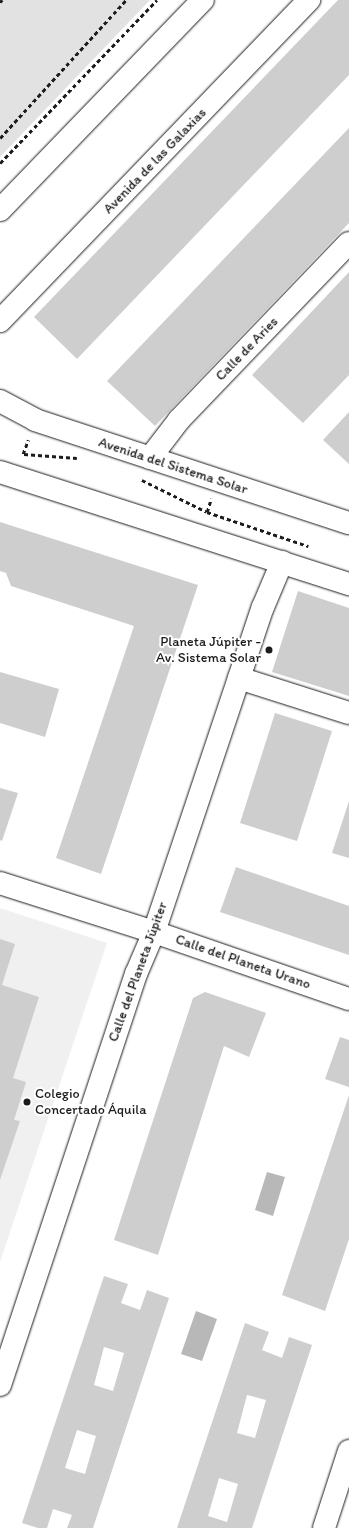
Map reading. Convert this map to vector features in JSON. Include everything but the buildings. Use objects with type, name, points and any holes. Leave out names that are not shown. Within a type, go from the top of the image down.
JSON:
[{"type":"street","points":[[0,210],[203,0]]},
{"type":"street","name":"Avenida de las Galaxias","points":[[0,321],[309,0]]},
{"type":"street","name":"Calle de Aries","points":[[150,458],[179,420],[349,243]]},
{"type":"street","name":"Avenida del Sistema Solar","points":[[0,401],[35,420],[349,523]]},
{"type":"street","points":[[8,475],[349,584]]},
{"type":"street","name":"Calle del Planeta Júpiter","points":[[0,1385],[136,974],[154,932],[263,607],[282,562]]},
{"type":"street","points":[[239,678],[349,713]]},
{"type":"street","name":"Calle del Planeta Urano","points":[[0,883],[154,932],[349,999]]},
{"type":"street","points":[[324,1528],[349,1451]]},
{"type":"path","points":[[0,138],[126,0]]},
{"type":"path","points":[[0,163],[157,0]]},
{"type":"path","points":[[8,475],[24,454],[35,420]]},
{"type":"path","points":[[24,454],[85,461]]},
{"type":"path","points":[[141,479],[207,512],[312,548]]},
{"type":"path","points":[[196,534],[207,512],[217,480]]},
{"type":"shaded area","points":[[0,0],[150,0],[0,157]]},
{"type":"shaded area","name":"Colegio Concertado Áquila","points":[[0,908],[107,943],[0,1262]]},
{"type":"shaded area","points":[[267,1172],[285,1177],[273,1216],[255,1210]]},
{"type":"shaded area","points":[[196,1311],[217,1319],[202,1361],[181,1354]]},
{"type":"place","name":"Planeta Júpiter - Av. Sistema Solar","points":[[269,650]]},
{"type":"place","name":"Colegio Concertado Áquila","points":[[27,1102]]}]
